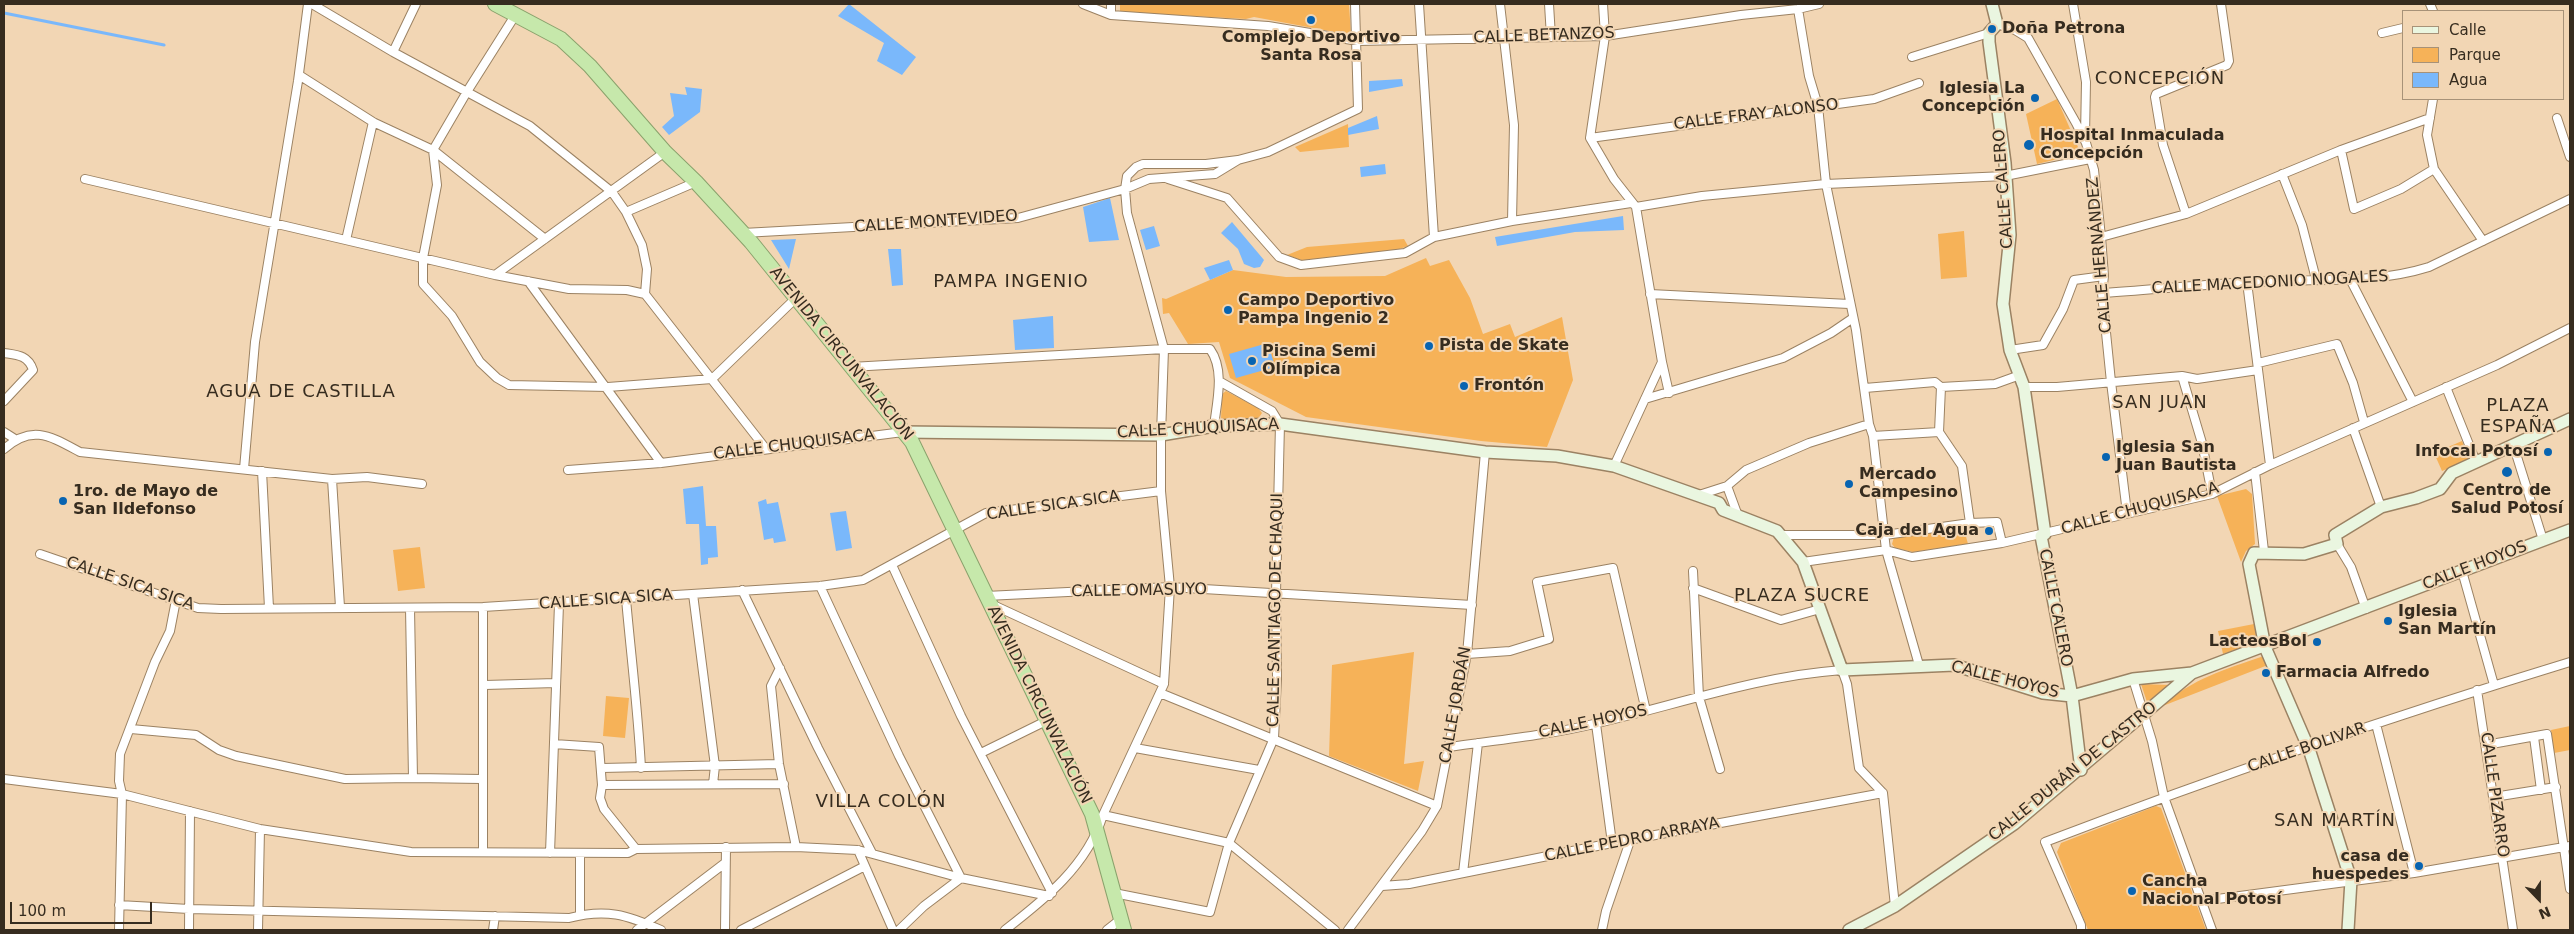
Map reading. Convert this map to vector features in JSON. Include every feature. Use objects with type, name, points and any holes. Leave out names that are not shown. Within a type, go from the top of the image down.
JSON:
[{"type":"highway","name":"AVENIDA CIRCUNVALACIÓN","points":[[495,4],[561,39],[590,66],[665,152],[696,182],[743,233],[912,442],[1092,814],[1122,925]]},
{"type":"main road","points":[[1988,33],[1997,24],[1992,4]]},
{"type":"main road","name":"CALLE CALERO","points":[[1988,33],[2010,235],[2003,304],[2010,350],[2024,387],[2043,535],[2072,696],[2081,770]]},
{"type":"main road","points":[[2348,930],[2351,880],[2308,749],[2265,647],[2249,564],[2254,553],[2264,551],[2304,554],[2337,544],[2335,535],[2381,507],[2416,498],[2440,489],[2452,473],[2570,419]]},
{"type":"main road","name":"CALLE CHUQUISACA","points":[[903,432],[1160,435],[1214,426],[1280,424],[1485,452],[1557,456],[1614,466],[1719,503],[1723,510],[1777,531],[1803,562]]},
{"type":"main road","name":"CALLE HOYOS","points":[[1842,670],[1919,665],[1954,665],[2043,693],[2072,696],[2133,679],[2192,673],[2366,609],[2570,530]]},
{"type":"main road","points":[[1803,562],[1842,670]]},
{"type":"main road","name":"CALLE DURÁN DE CASTRO","points":[[1849,930],[1895,906],[2014,824],[2081,770],[2192,673]]},
{"type":"street","points":[[244,469],[255,342],[299,76],[308,4]]},
{"type":"street","points":[[312,4],[393,52],[468,90],[530,126],[612,192],[626,212],[642,245],[647,269],[645,294]]},
{"type":"street","points":[[393,52],[416,4]]},
{"type":"street","name":"CALLE BETANZOS","points":[[1083,4],[1111,15],[1268,26],[1358,40],[1605,36],[1741,15],[1798,9],[1819,4]]},
{"type":"street","points":[[1111,15],[1112,4]]},
{"type":"street","name":"CALLE MONTEVIDEO","points":[[743,233],[1018,218],[1125,189],[1149,179],[1215,174],[1238,160],[1268,152],[1358,109],[1358,40],[1355,4]]},
{"type":"street","points":[[1419,4],[1434,236]]},
{"type":"street","points":[[1500,4],[1514,125],[1512,221]]},
{"type":"street","points":[[1549,4],[1550,37]]},
{"type":"street","points":[[1604,4],[1605,36],[1590,138],[1633,205],[1669,393]]},
{"type":"street","points":[[2073,4],[2086,82],[2084,124],[2086,143]]},
{"type":"street","points":[[2186,214],[2163,145],[2154,100],[2156,94],[2227,65],[2229,61],[2221,4]]},
{"type":"street","points":[[1798,9],[1809,76],[1818,106],[1826,184],[1853,318],[1869,424],[1873,436],[1886,550],[1919,665]]},
{"type":"street","points":[[516,14],[433,150],[437,186],[423,258],[423,284],[452,316],[480,362],[497,378],[509,385],[608,387],[712,379],[796,298]]},
{"type":"street","name":"CALLE HERNÁNDEZ","points":[[1997,24],[2015,30],[2028,38],[2064,98],[2086,143],[2102,237],[2104,276],[2102,293],[2127,513]]},
{"type":"street","points":[[2382,33],[2402,28]]},
{"type":"street","points":[[1912,57],[1988,33]]},
{"type":"street","points":[[299,76],[373,122],[433,150],[545,239]]},
{"type":"street","name":"CALLE FRAY ALONSO","points":[[1590,138],[1874,99],[1918,82]]},
{"type":"street","points":[[2433,100],[2427,135],[2434,169],[2483,241]]},
{"type":"street","points":[[2102,237],[2186,214],[2341,150],[2430,118]]},
{"type":"street","points":[[2557,118],[2570,157]]},
{"type":"street","points":[[346,240],[373,122]]},
{"type":"street","points":[[2341,150],[2354,209],[2401,189],[2434,169]]},
{"type":"street","points":[[495,275],[665,152]]},
{"type":"street","points":[[1163,178],[1227,198],[1279,257],[1301,265],[1406,253],[1434,236],[1512,221],[1702,196],[1826,184],[2005,176],[2090,159]]},
{"type":"street","points":[[1005,930],[1051,895],[1087,851],[1098,833],[1104,815],[1164,684],[1170,588],[1161,491],[1160,435],[1164,349],[1126,213],[1125,189],[1127,176],[1136,166],[1143,164],[1206,164],[1238,160]]},
{"type":"street","points":[[2282,174],[2302,225],[2316,279]]},
{"type":"street","points":[[85,179],[495,275],[569,289],[627,290],[645,294],[766,449]]},
{"type":"street","points":[[626,212],[696,182]]},
{"type":"street","name":"CALLE MACEDONIO NOGALES","points":[[2102,293],[2247,282],[2316,279],[2351,281],[2406,274],[2429,267],[2570,199]]},
{"type":"street","points":[[2010,350],[2043,344],[2063,309],[2074,280],[2104,276]]},
{"type":"street","points":[[528,281],[608,387],[661,462]]},
{"type":"street","points":[[2351,281],[2413,402]]},
{"type":"street","points":[[2247,282],[2270,465]]},
{"type":"street","points":[[1650,294],[1849,304]]},
{"type":"street","points":[[1645,400],[1783,358],[1831,333],[1853,318]]},
{"type":"street","name":"CALLE CHUQUISACA","points":[[1803,562],[1886,550],[1912,557],[2002,543],[2043,535],[2127,513],[2212,494],[2270,465],[2446,387],[2570,328]]},
{"type":"street","points":[[2024,387],[2057,387],[2182,376],[2198,379],[2258,366],[2336,344],[2353,383],[2364,422]]},
{"type":"street","points":[[851,366],[1164,349],[1210,349],[1214,355],[1219,381],[1214,426]]},
{"type":"street","points":[[4,353],[22,356],[30,362],[33,370],[4,401]]},
{"type":"street","points":[[1614,466],[1662,362]]},
{"type":"street","points":[[1865,388],[1935,382],[1941,387],[1995,384],[2020,375]]},
{"type":"street","points":[[2182,376],[2202,443],[2212,494]]},
{"type":"street","points":[[1219,381],[1272,411],[1280,424]]},
{"type":"street","points":[[1941,387],[1939,432],[1962,466],[1970,523]]},
{"type":"street","points":[[2446,387],[2476,462]]},
{"type":"street","name":"CALLE SANTIAGO DE CHAQUI","points":[[1114,893],[1210,912],[1229,843],[1274,738],[1277,679],[1276,593],[1280,424]]},
{"type":"street","points":[[1699,495],[1727,486],[1746,470],[1809,443],[1869,424]]},
{"type":"street","points":[[2353,428],[2381,507]]},
{"type":"street","points":[[4,432],[15,439]]},
{"type":"street","name":"CALLE CHUQUISACA","points":[[568,470],[661,462],[903,432]]},
{"type":"street","points":[[1873,436],[1939,432]]},
{"type":"street","points":[[4,449],[15,439],[28,434],[43,435],[80,452],[332,479],[367,477],[422,484]]},
{"type":"street","points":[[2513,444],[2543,540]]},
{"type":"street","name":"CALLE JORDÁN","points":[[1348,930],[1422,831],[1437,806],[1467,654],[1485,452]]},
{"type":"street","points":[[262,471],[268,608]]},
{"type":"street","points":[[2255,472],[2264,551]]},
{"type":"street","points":[[332,479],[340,607]]},
{"type":"street","points":[[1727,486],[1738,516]]},
{"type":"street","name":"CALLE SICA SICA","points":[[40,554],[198,608],[410,608],[558,604],[820,586],[863,580],[986,513],[1161,491]]},
{"type":"street","name":"CALLE CHUQUISACA","points":[[1780,535],[1885,534],[1970,523],[1997,522],[2002,543]]},
{"type":"street","points":[[2337,544],[2351,567],[2366,609]]},
{"type":"street","points":[[892,565],[961,716],[1051,895]]},
{"type":"street","points":[[1467,654],[1510,651],[1549,639],[1537,582],[1614,568],[1646,711]]},
{"type":"street","points":[[1693,571],[1699,697],[1720,769]]},
{"type":"street","points":[[2462,571],[2494,686]]},
{"type":"street","points":[[820,586],[899,756],[961,878]]},
{"type":"street","name":"CALLE OMASUYO","points":[[988,600],[1170,588],[1472,605]]},
{"type":"street","points":[[1694,588],[1782,620],[1820,609]]},
{"type":"street","points":[[742,590],[872,853]]},
{"type":"street","points":[[693,594],[715,766],[713,784]]},
{"type":"street","points":[[626,599],[632,670],[637,701],[641,768]]},
{"type":"street","points":[[119,930],[122,794],[119,781],[120,754],[155,662],[170,631],[176,600]]},
{"type":"street","points":[[988,600],[1164,684]]},
{"type":"street","points":[[550,853],[558,604]]},
{"type":"street","points":[[483,607],[485,685],[482,779],[483,852]]},
{"type":"street","points":[[410,608],[413,778]]},
{"type":"street","name":"CALLE BOLIVAR","points":[[2081,930],[2082,925],[2046,842],[2164,797],[2376,724],[2477,690],[2570,662]]},
{"type":"street","points":[[780,668],[771,686],[779,764],[796,846]]},
{"type":"street","points":[[1842,670],[1847,684],[1859,768],[1883,793],[1895,906]]},
{"type":"street","name":"CALLE HOYOS","points":[[1449,748],[1596,724],[1699,697],[1812,672],[1842,670]]},
{"type":"street","points":[[2133,679],[2144,713],[2164,797],[2212,930]]},
{"type":"street","points":[[485,685],[556,683]]},
{"type":"street","name":"CALLE PIZARRO","points":[[2477,690],[2513,930]]},
{"type":"street","points":[[1160,693],[1437,806]]},
{"type":"street","points":[[981,753],[1048,720]]},
{"type":"street","points":[[1596,724],[1612,843]]},
{"type":"street","points":[[2376,724],[2414,873]]},
{"type":"street","points":[[131,729],[196,735],[219,750],[236,756],[336,778],[482,779]]},
{"type":"street","points":[[2486,745],[2548,734],[2568,846],[2570,889]]},
{"type":"street","points":[[2534,737],[2541,790]]},
{"type":"street","points":[[1463,873],[1478,743]]},
{"type":"street","points":[[554,744],[599,747],[602,768],[600,798],[604,809],[636,849]]},
{"type":"street","points":[[1135,748],[1259,770]]},
{"type":"street","points":[[602,768],[779,764]]},
{"type":"street","points":[[4,779],[122,794],[260,829],[411,852],[628,853],[636,849],[796,846],[858,850],[961,878],[1051,895]]},
{"type":"street","points":[[602,786],[784,784]]},
{"type":"street","points":[[2494,797],[2556,787]]},
{"type":"street","name":"CALLE PEDRO ARRAYA","points":[[1382,886],[1409,884],[1612,843],[1883,793]]},
{"type":"street","points":[[189,930],[190,811]]},
{"type":"street","points":[[1104,815],[1229,843],[1335,930]]},
{"type":"street","points":[[258,930],[260,829]]},
{"type":"street","points":[[1602,930],[1606,911],[1630,841]]},
{"type":"street","points":[[2202,901],[2414,873],[2568,846]]},
{"type":"street","points":[[725,930],[726,847]]},
{"type":"street","points":[[858,850],[893,930]]},
{"type":"street","points":[[580,853],[580,915]]},
{"type":"street","points":[[637,930],[725,863]]},
{"type":"street","points":[[741,930],[865,866]]},
{"type":"street","points":[[899,930],[924,906],[961,878]]},
{"type":"street","points":[[119,905],[258,911],[569,918],[580,915],[614,913],[661,930]]},
{"type":"street","points":[[493,930],[495,916]]},
{"type":"street","points":[[1107,930],[1122,925]]},
{"type":"green space","name":"Complejo Deportivo Santa Rosa","points":[[1120,4],[1349,4],[1351,35],[1254,17],[1246,19],[1120,12]]},
{"type":"green space","points":[[2057,99],[2078,147],[2075,155],[2037,164],[2026,114]]},
{"type":"green space","points":[[1348,124],[1349,147],[1300,152],[1295,147]]},
{"type":"green space","points":[[1964,231],[1967,277],[1941,279],[1938,234]]},
{"type":"green space","points":[[1404,239],[1408,246],[1397,250],[1304,261],[1287,255],[1307,247]]},
{"type":"green space","points":[[1426,258],[1430,266],[1449,260],[1470,298],[1483,334],[1510,324],[1515,337],[1562,317],[1573,380],[1547,447],[1481,441],[1306,417],[1230,378],[1219,342],[1188,344],[1169,313],[1163,314],[1162,298],[1166,299],[1233,270],[1286,277],[1385,276]]},
{"type":"green space","points":[[1226,391],[1258,408],[1262,413],[1258,419],[1221,419],[1222,394]]},
{"type":"green space","points":[[2462,441],[2469,460],[2442,471],[2434,453]]},
{"type":"green space","points":[[2246,489],[2252,494],[2255,544],[2246,551],[2241,562],[2217,496]]},
{"type":"green space","name":"PLAZA SUCRE","points":[[1964,529],[1968,544],[1913,552],[1895,548],[1892,544],[1894,537]]},
{"type":"green space","points":[[420,547],[425,588],[398,591],[393,550]]},
{"type":"green space","points":[[2254,624],[2257,642],[2223,654],[2218,631]]},
{"type":"green space","points":[[1414,652],[1404,764],[1424,761],[1418,791],[1329,756],[1332,665]]},
{"type":"green space","points":[[2264,656],[2268,665],[2160,707],[2185,689],[2209,676]]},
{"type":"green space","points":[[2141,684],[2171,685],[2147,702]]},
{"type":"green space","points":[[606,696],[629,698],[625,738],[603,736]]},
{"type":"green space","points":[[2570,726],[2570,750],[2554,753],[2551,730]]},
{"type":"green space","name":"Cancha Nacional Potosí","points":[[2156,806],[2161,808],[2206,930],[2088,930],[2057,852],[2061,843]]},
{"type":"water","points":[[849,4],[916,57],[902,75],[877,61],[884,43],[838,16]]},
{"type":"water","points":[[1402,79],[1403,86],[1369,92],[1369,81]]},
{"type":"water","points":[[685,87],[702,89],[700,112],[669,135],[662,127],[674,116],[670,93],[687,95]]},
{"type":"water","points":[[1377,116],[1379,129],[1348,135],[1348,128]]},
{"type":"water","points":[[1385,164],[1386,174],[1361,177],[1360,167]]},
{"type":"water","points":[[1110,198],[1119,240],[1089,242],[1083,207]]},
{"type":"water","points":[[1623,216],[1624,230],[1575,232],[1497,246],[1495,237]]},
{"type":"water","points":[[1232,222],[1264,260],[1260,267],[1254,268],[1244,264],[1238,249],[1221,233]]},
{"type":"water","points":[[1154,226],[1160,246],[1146,250],[1140,230]]},
{"type":"water","points":[[796,239],[789,269],[771,240]]},
{"type":"water","points":[[888,249],[901,249],[903,285],[892,286]]},
{"type":"water","points":[[1229,260],[1233,270],[1210,280],[1204,268]]},
{"type":"water","points":[[1053,316],[1054,348],[1015,350],[1013,320]]},
{"type":"water","name":"Piscina Semi Olímpica","points":[[1268,343],[1275,367],[1236,378],[1229,354]]},
{"type":"water","points":[[703,486],[706,526],[716,526],[718,557],[708,558],[708,564],[701,565],[699,524],[686,524],[683,489]]},
{"type":"water","points":[[766,499],[767,504],[778,502],[786,541],[774,543],[773,538],[764,540],[758,502]]},
{"type":"water","points":[[846,511],[852,548],[836,551],[830,513]]},
{"type":"waterway","points":[[4,13],[164,45]]},
{"type":"place","name":"Complejo Deportivo Santa Rosa","points":[[1311,20]]},
{"type":"place","name":"Doña Petrona","points":[[1992,29]]},
{"type":"place","name":"Iglesia La Concepción","points":[[2035,98]]},
{"type":"place","name":"Hospital Inmaculada Concepción","points":[[2029,145]]},
{"type":"place","name":"Campo Deportivo Pampa Ingenio 2","points":[[1228,310]]},
{"type":"place","name":"Pista de Skate","points":[[1429,346]]},
{"type":"place","name":"Piscina Semi Olímpica","points":[[1252,361]]},
{"type":"place","name":"Frontón","points":[[1464,386]]},
{"type":"place","name":"Infocal Potosí","points":[[2548,452]]},
{"type":"place","name":"Iglesia San Juan Bautista","points":[[2106,457]]},
{"type":"place","name":"Centro de Salud Potosí","points":[[2507,472]]},
{"type":"place","name":"Mercado Campesino","points":[[1849,484]]},
{"type":"place","name":"1ro. de Mayo de San Ildefonso","points":[[63,501]]},
{"type":"place","name":"Caja del Agua","points":[[1989,531]]},
{"type":"place","name":"Iglesia San Martín","points":[[2388,621]]},
{"type":"place","name":"LacteosBol","points":[[2317,642]]},
{"type":"place","name":"Farmacia Alfredo","points":[[2266,673]]},
{"type":"place","name":"casa de huespedes","points":[[2419,866]]},
{"type":"place","name":"Cancha Nacional Potosí","points":[[2132,891]]},
{"type":"district","name":"CONCEPCIÓN","points":[[2160,79]]},
{"type":"district","name":"PAMPA INGENIO","points":[[1011,282]]},
{"type":"district","name":"AGUA DE CASTILLA","points":[[301,392]]},
{"type":"district","name":"SAN JUAN","points":[[2160,403]]},
{"type":"district","name":"PLAZA ESPAÑA","points":[[2518,416]]},
{"type":"district","name":"PLAZA SUCRE","points":[[1802,596]]},
{"type":"district","name":"VILLA COLÓN","points":[[881,802]]},
{"type":"district","name":"SAN MARTÍN","points":[[2335,821]]}]
